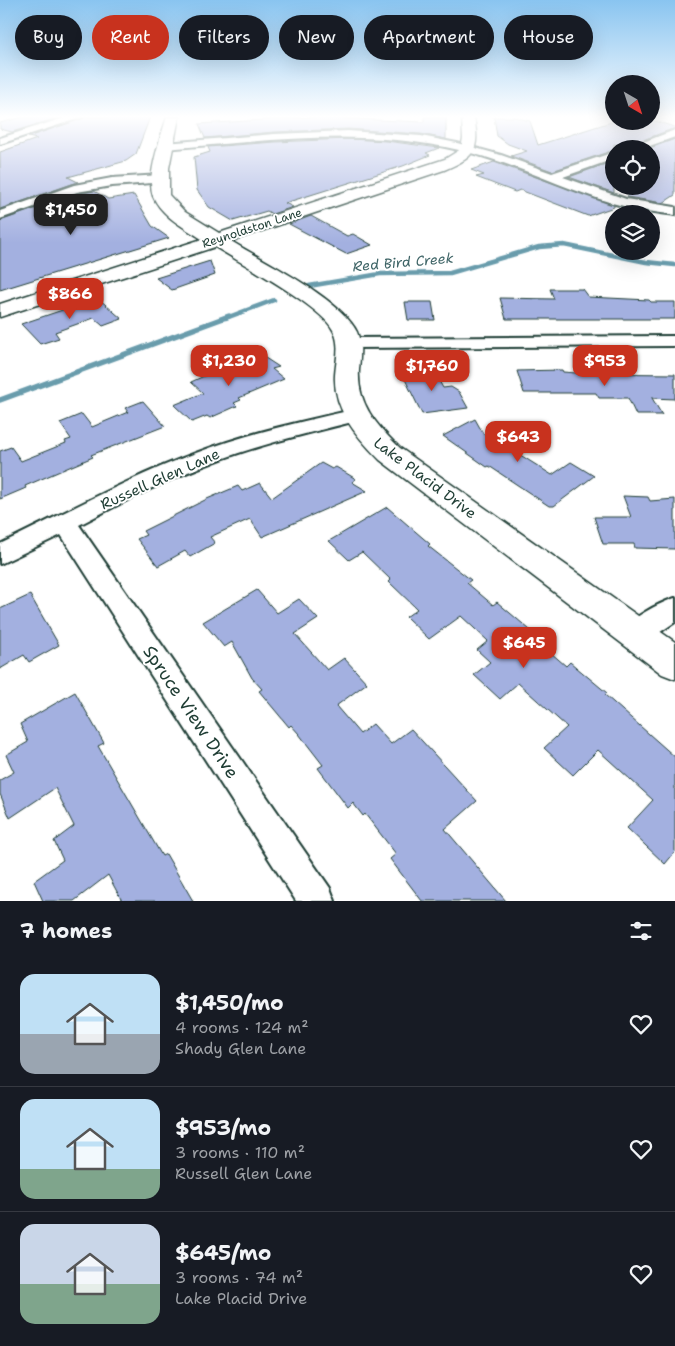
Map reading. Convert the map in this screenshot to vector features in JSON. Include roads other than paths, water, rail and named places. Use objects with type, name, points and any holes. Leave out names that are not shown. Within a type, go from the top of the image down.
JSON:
[{"type":"street","points":[[163,159],[160,189],[162,197],[168,205],[192,225],[320,305],[345,330],[349,343],[675,341]]},
{"type":"street","name":"Reynoldston Lane","points":[[0,311],[216,239],[439,168],[457,159]]},
{"type":"street","points":[[499,159],[617,200],[675,211]]},
{"type":"street","points":[[551,177],[600,159]]},
{"type":"street","points":[[0,215],[74,189],[112,182],[161,179]]},
{"type":"street","name":"Lake Placid Drive","points":[[349,343],[347,384],[349,398],[370,436],[390,454],[636,632],[675,663]]},
{"type":"street","name":"Russell Glen Lane","points":[[0,555],[123,492],[187,464],[271,436],[357,415]]},
{"type":"street","name":"Spruce View Drive","points":[[65,523],[317,901]]},
{"type":"street","points":[[636,632],[675,609]]},
{"type":"waterway","name":"Red Bird Creek","points":[[309,286],[380,274],[450,273],[539,247],[564,245],[646,262],[675,265]]},
{"type":"waterway","name":"Red Bird Creek","points":[[226,318],[274,300]]},
{"type":"waterway","name":"Red Bird Creek","points":[[0,400],[229,316]]}]
